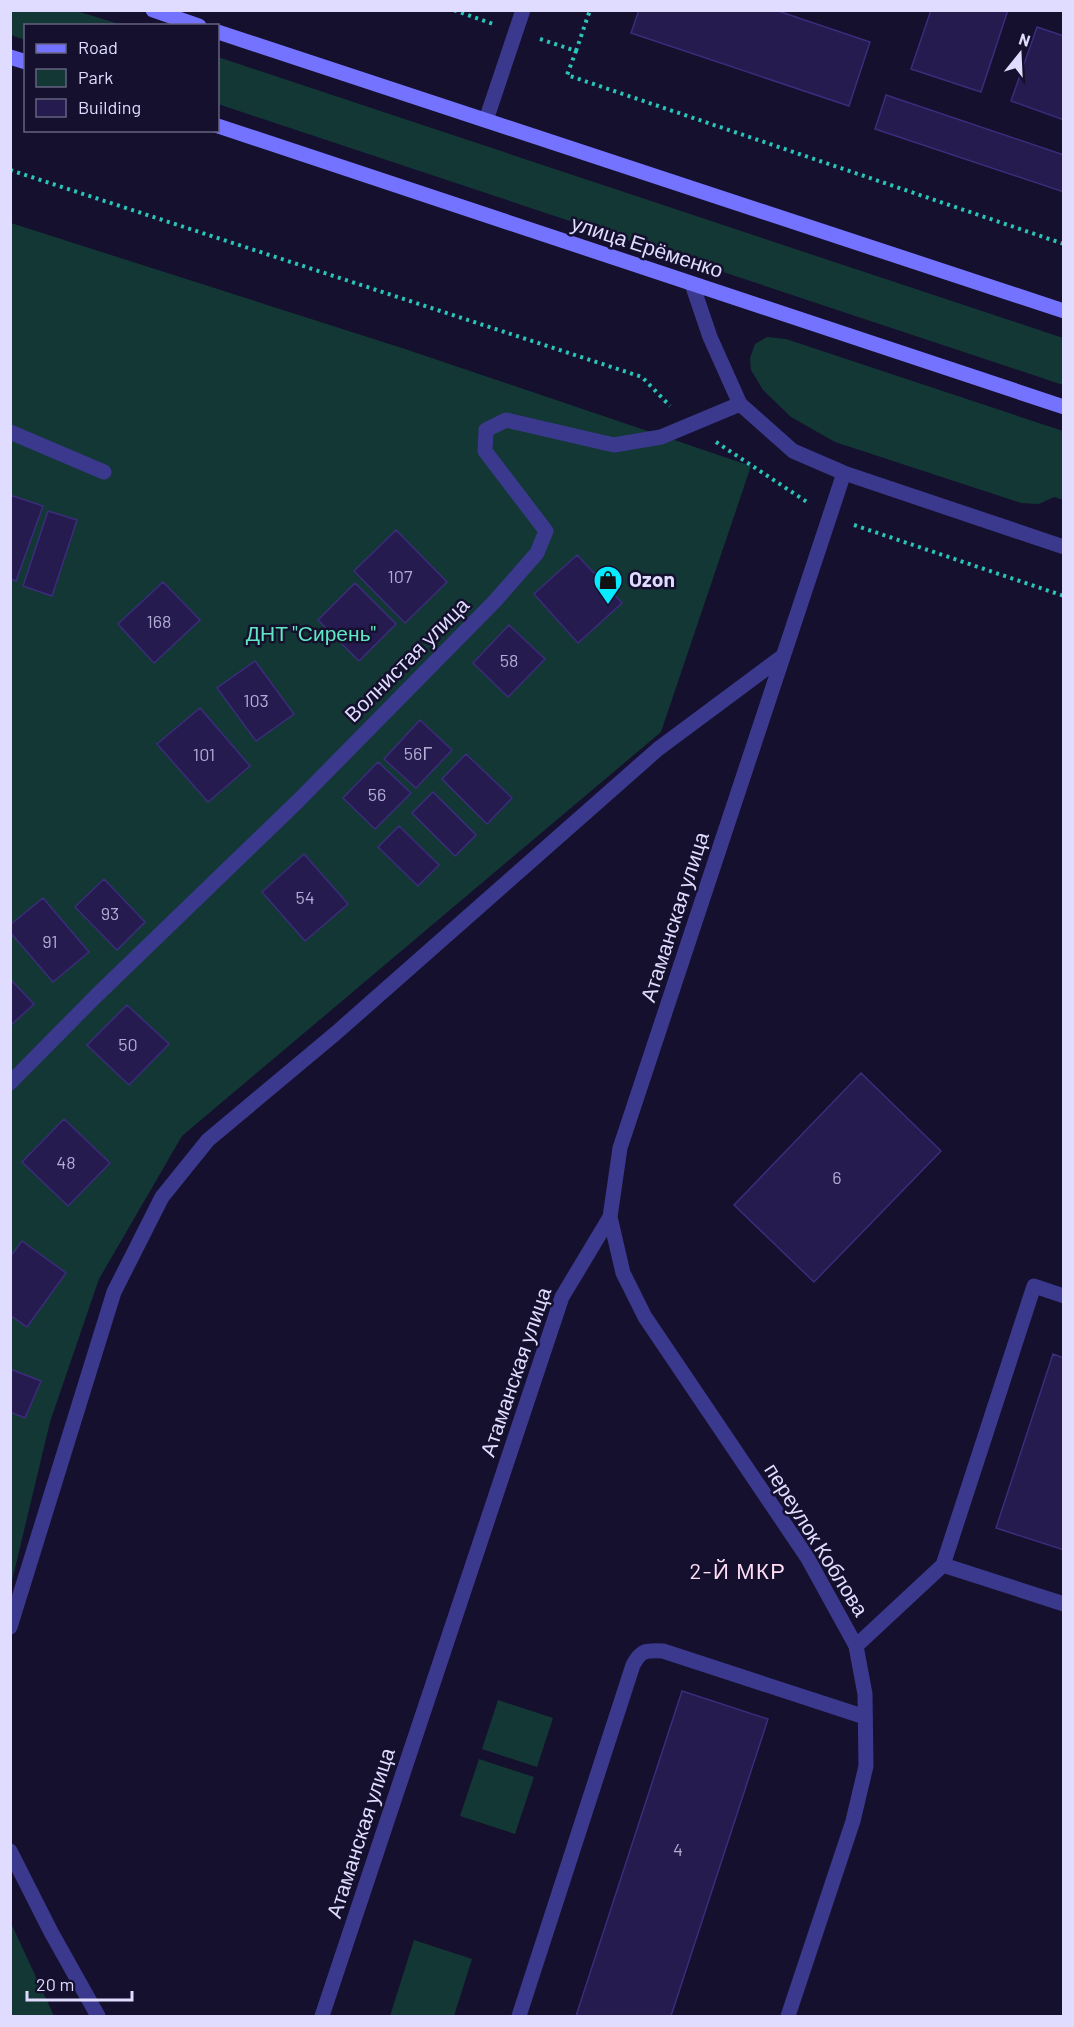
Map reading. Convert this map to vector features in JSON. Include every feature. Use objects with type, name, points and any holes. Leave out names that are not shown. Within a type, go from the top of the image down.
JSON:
[{"type":"street","points":[[153,10],[193,24]]},
{"type":"street","points":[[486,120],[524,10]]},
{"type":"street","points":[[219,32],[1064,312]]},
{"type":"street","name":"улица Ерёменко","points":[[219,126],[1064,407]]},
{"type":"street","points":[[692,284],[710,337],[740,404],[793,451],[844,473],[1064,546]]},
{"type":"street","name":"Волнистая улица","points":[[10,1083],[97,995],[306,793],[494,602],[537,553],[546,531],[485,451],[486,430],[506,420],[614,445],[661,437],[740,404]]},
{"type":"street","points":[[10,432],[104,472]]},
{"type":"street","name":"Атаманская улица","points":[[322,2016],[562,1297],[610,1217],[620,1149],[844,473]]},
{"type":"street","points":[[10,1627],[114,1292],[162,1197],[208,1140],[336,1034],[658,749],[783,656]]},
{"type":"street","name":"переулок Коблова","points":[[610,1217],[623,1273],[645,1317],[807,1557],[856,1646],[865,1694],[866,1766],[853,1821],[788,2016]]},
{"type":"street","points":[[856,1646],[943,1565],[1034,1286],[1064,1296]]},
{"type":"street","points":[[943,1565],[1064,1604]]},
{"type":"street","points":[[519,2016],[629,1677],[638,1656],[648,1650],[663,1651],[865,1717]]},
{"type":"street","points":[[10,1851],[51,1932],[98,2016]]},
{"type":"path","points":[[454,10],[576,51]]},
{"type":"path","points":[[590,10],[567,75],[1064,244]]},
{"type":"path","points":[[10,170],[642,377],[690,425],[830,516],[1064,596]]},
{"type":"green space","points":[[11,10],[77,11],[119,24],[24,24],[24,40],[11,35]]},
{"type":"green space","points":[[219,57],[1063,338],[1063,385],[219,104]]},
{"type":"green space","name":"ДНТ \"Сирень\"","points":[[11,223],[405,349],[751,466],[661,732],[182,1136],[99,1279],[50,1422],[11,1585]]},
{"type":"green space","points":[[767,337],[786,339],[1063,431],[1063,500],[1054,497],[1039,504],[1021,503],[835,442],[791,417],[763,390],[751,370],[750,358],[755,344]]},
{"type":"green space","points":[[498,1700],[553,1718],[537,1767],[482,1749]]},
{"type":"green space","points":[[479,1759],[534,1777],[515,1834],[460,1816]]},
{"type":"green space","points":[[10,1921],[54,2016],[11,2016]]},
{"type":"green space","points":[[414,1940],[472,1959],[454,2016],[390,2016]]},
{"type":"building","points":[[639,10],[775,10],[870,42],[849,106],[631,33]]},
{"type":"building","points":[[931,10],[1008,10],[981,92],[911,69]]},
{"type":"building","points":[[1037,27],[1064,36],[1064,120],[1011,101]]},
{"type":"building","points":[[886,95],[1064,155],[1064,192],[875,129]]},
{"type":"building","points":[[10,495],[43,506],[16,581],[10,579]]},
{"type":"building","points":[[48,511],[77,520],[52,596],[23,586]]},
{"type":"building","points":[[396,530],[447,582],[405,623],[354,571]]},
{"type":"building","points":[[577,555],[622,603],[578,643],[534,594]]},
{"type":"building","points":[[163,582],[200,620],[154,663],[118,624]]},
{"type":"building","points":[[355,583],[396,624],[359,661],[318,620]]},
{"type":"building","points":[[509,625],[545,659],[508,697],[473,663]]},
{"type":"building","points":[[255,661],[294,714],[256,741],[217,688]]},
{"type":"building","points":[[200,708],[250,766],[208,802],[157,744]]},
{"type":"building","points":[[420,720],[452,750],[416,788],[384,759]]},
{"type":"building","points":[[466,754],[512,798],[487,824],[442,779]]},
{"type":"building","points":[[378,762],[411,793],[375,829],[343,798]]},
{"type":"building","points":[[433,792],[476,835],[455,856],[412,813]]},
{"type":"building","points":[[399,826],[439,865],[418,886],[378,847]]},
{"type":"building","points":[[304,854],[348,904],[305,941],[262,892]]},
{"type":"building","points":[[104,879],[145,922],[117,950],[75,907]]},
{"type":"building","points":[[43,898],[89,952],[53,982],[10,932],[10,925]]},
{"type":"building","points":[[10,979],[34,1004],[10,1026]]},
{"type":"building","points":[[127,1005],[169,1044],[129,1085],[87,1045]]},
{"type":"building","points":[[861,1073],[941,1151],[814,1282],[734,1205]]},
{"type":"building","points":[[64,1119],[110,1163],[68,1206],[22,1162]]},
{"type":"building","points":[[22,1241],[66,1273],[27,1327],[10,1315],[10,1257]]},
{"type":"building","points":[[1053,1354],[1064,1358],[1064,1550],[996,1528]]},
{"type":"building","points":[[10,1369],[41,1381],[25,1418],[10,1412]]},
{"type":"building","points":[[682,1691],[768,1719],[671,2016],[576,2016]]},
{"type":"place","name":"Ozon","points":[[608,606]]},
{"type":"district","name":"2-Й МКР","points":[[738,1571]]}]
